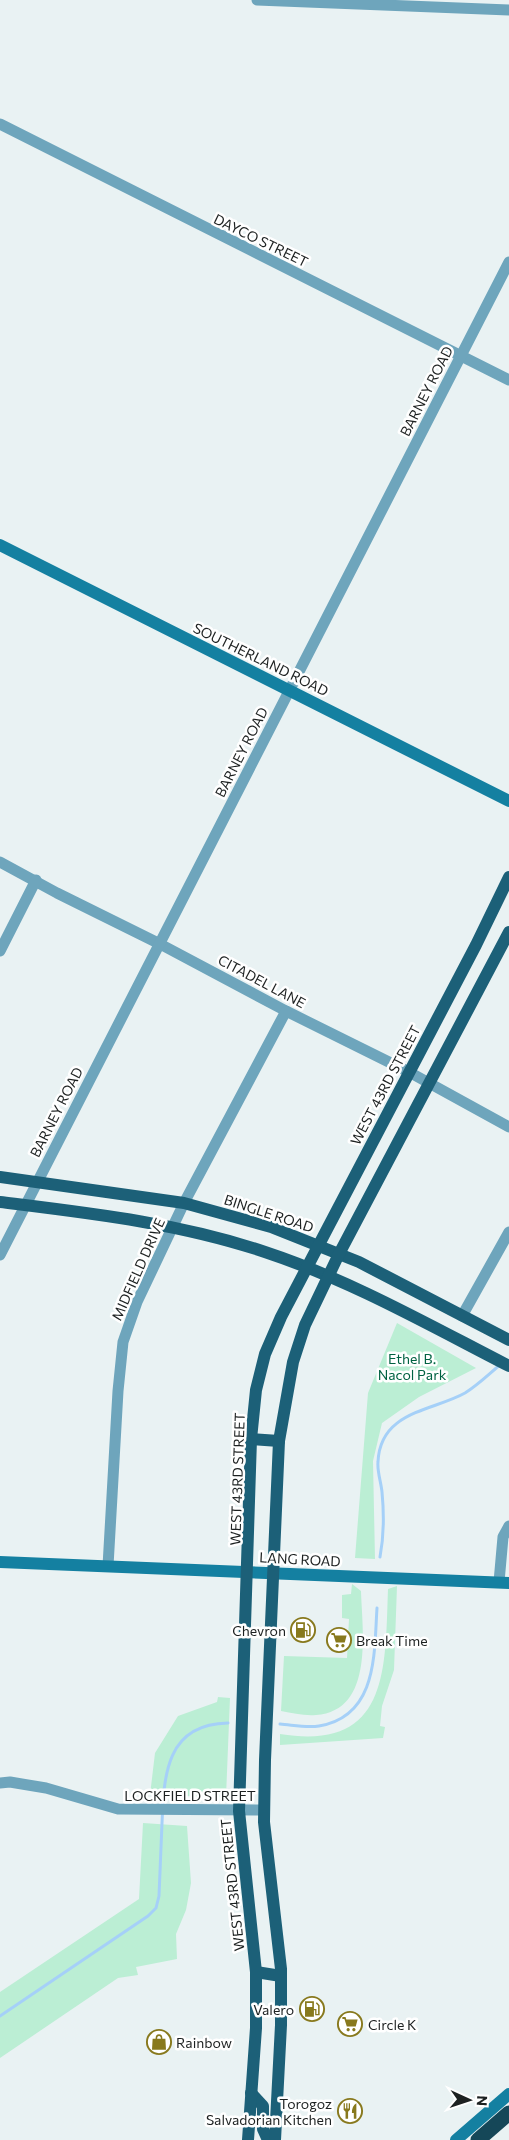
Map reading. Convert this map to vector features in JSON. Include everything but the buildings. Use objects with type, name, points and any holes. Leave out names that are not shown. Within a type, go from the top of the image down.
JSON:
[{"type":"highway","points":[[478,2140],[509,2113]]},
{"type":"main road","name":"WEST 43RD STREET","points":[[248,2140],[256,2028],[256,1972],[239,1811],[251,1439],[256,1390],[265,1354],[306,1267],[476,945],[509,877]]},
{"type":"main road","points":[[275,2140],[281,2025],[281,1976],[264,1810],[275,1573],[278,1441],[293,1362],[305,1325],[339,1254],[509,932]]},
{"type":"main road","points":[[476,945],[496,957]]},
{"type":"main road","name":"BINGLE ROAD","points":[[0,1177],[184,1203],[271,1227],[339,1254],[504,1337]]},
{"type":"main road","points":[[0,1202],[173,1226],[263,1251],[328,1276],[509,1366]]},
{"type":"main road","points":[[251,1439],[278,1441]]},
{"type":"main road","points":[[256,1972],[281,1976]]},
{"type":"main road","points":[[251,2093],[263,2106],[263,2129],[268,2140]]},
{"type":"street","points":[[257,0],[509,10]]},
{"type":"street","name":"DAYCO STREET","points":[[0,124],[509,380]]},
{"type":"street","name":"BARNEY ROAD","points":[[0,1255],[509,262]]},
{"type":"street","name":"SOUTHERLAND ROAD","points":[[0,545],[509,801]]},
{"type":"street","name":"CITADEL LANE","points":[[0,862],[286,1011],[409,1072],[509,1127]]},
{"type":"street","points":[[0,951],[36,880]]},
{"type":"street","name":"MIDFIELD DRIVE","points":[[108,1566],[118,1391],[123,1342],[137,1302],[184,1203],[286,1011]]},
{"type":"street","points":[[462,1316],[509,1232]]},
{"type":"street","points":[[504,1582],[503,1537],[509,1526]]},
{"type":"street","name":"LANG ROAD","points":[[0,1562],[504,1582]]},
{"type":"street","name":"LOCKFIELD STREET","points":[[0,1783],[10,1782],[46,1788],[118,1809],[174,1811],[264,1810]]},
{"type":"street","points":[[456,2140],[509,2094]]},
{"type":"green space","name":"Ethel B. Nacol Park","points":[[397,1323],[476,1368],[419,1397],[382,1423],[373,1461],[375,1559],[355,1558],[368,1393]]},
{"type":"green space","points":[[352,1584],[361,1591],[363,1646],[361,1666],[356,1684],[348,1699],[335,1710],[316,1715],[281,1711],[284,1656],[347,1658],[349,1619],[342,1618],[342,1595],[351,1594]]},
{"type":"green space","points":[[397,1586],[394,1670],[382,1706],[380,1726],[385,1727],[383,1738],[280,1745],[280,1734],[316,1736],[343,1730],[362,1717],[374,1698],[382,1674],[388,1589]]},
{"type":"green space","points":[[218,1697],[230,1698],[226,1797],[150,1795],[155,1753],[178,1716],[217,1702]]},
{"type":"green space","points":[[143,1823],[187,1826],[191,1883],[186,1910],[176,1934],[177,1959],[136,1967],[138,1975],[118,1978],[0,2058],[0,1992],[139,1899]]},
{"type":"waterway","points":[[380,1557],[383,1516],[378,1462],[381,1445],[388,1432],[410,1415],[465,1393],[501,1364]]},
{"type":"waterway","points":[[280,1724],[304,1727],[319,1726],[338,1720],[353,1710],[369,1680],[373,1662],[377,1608]]},
{"type":"waterway","points":[[0,2016],[148,1916],[156,1908],[159,1896],[164,1787],[172,1755],[180,1742],[192,1732],[207,1726],[228,1723]]},
{"type":"place","name":"Chevron","points":[[303,1630]]},
{"type":"place","name":"Break Time","points":[[339,1640]]},
{"type":"place","name":"Valero","points":[[312,2009]]},
{"type":"place","name":"Circle K","points":[[350,2024]]},
{"type":"place","name":"Rainbow","points":[[159,2042]]},
{"type":"place","name":"Torogoz Salvadorian Kitchen","points":[[350,2111]]}]
